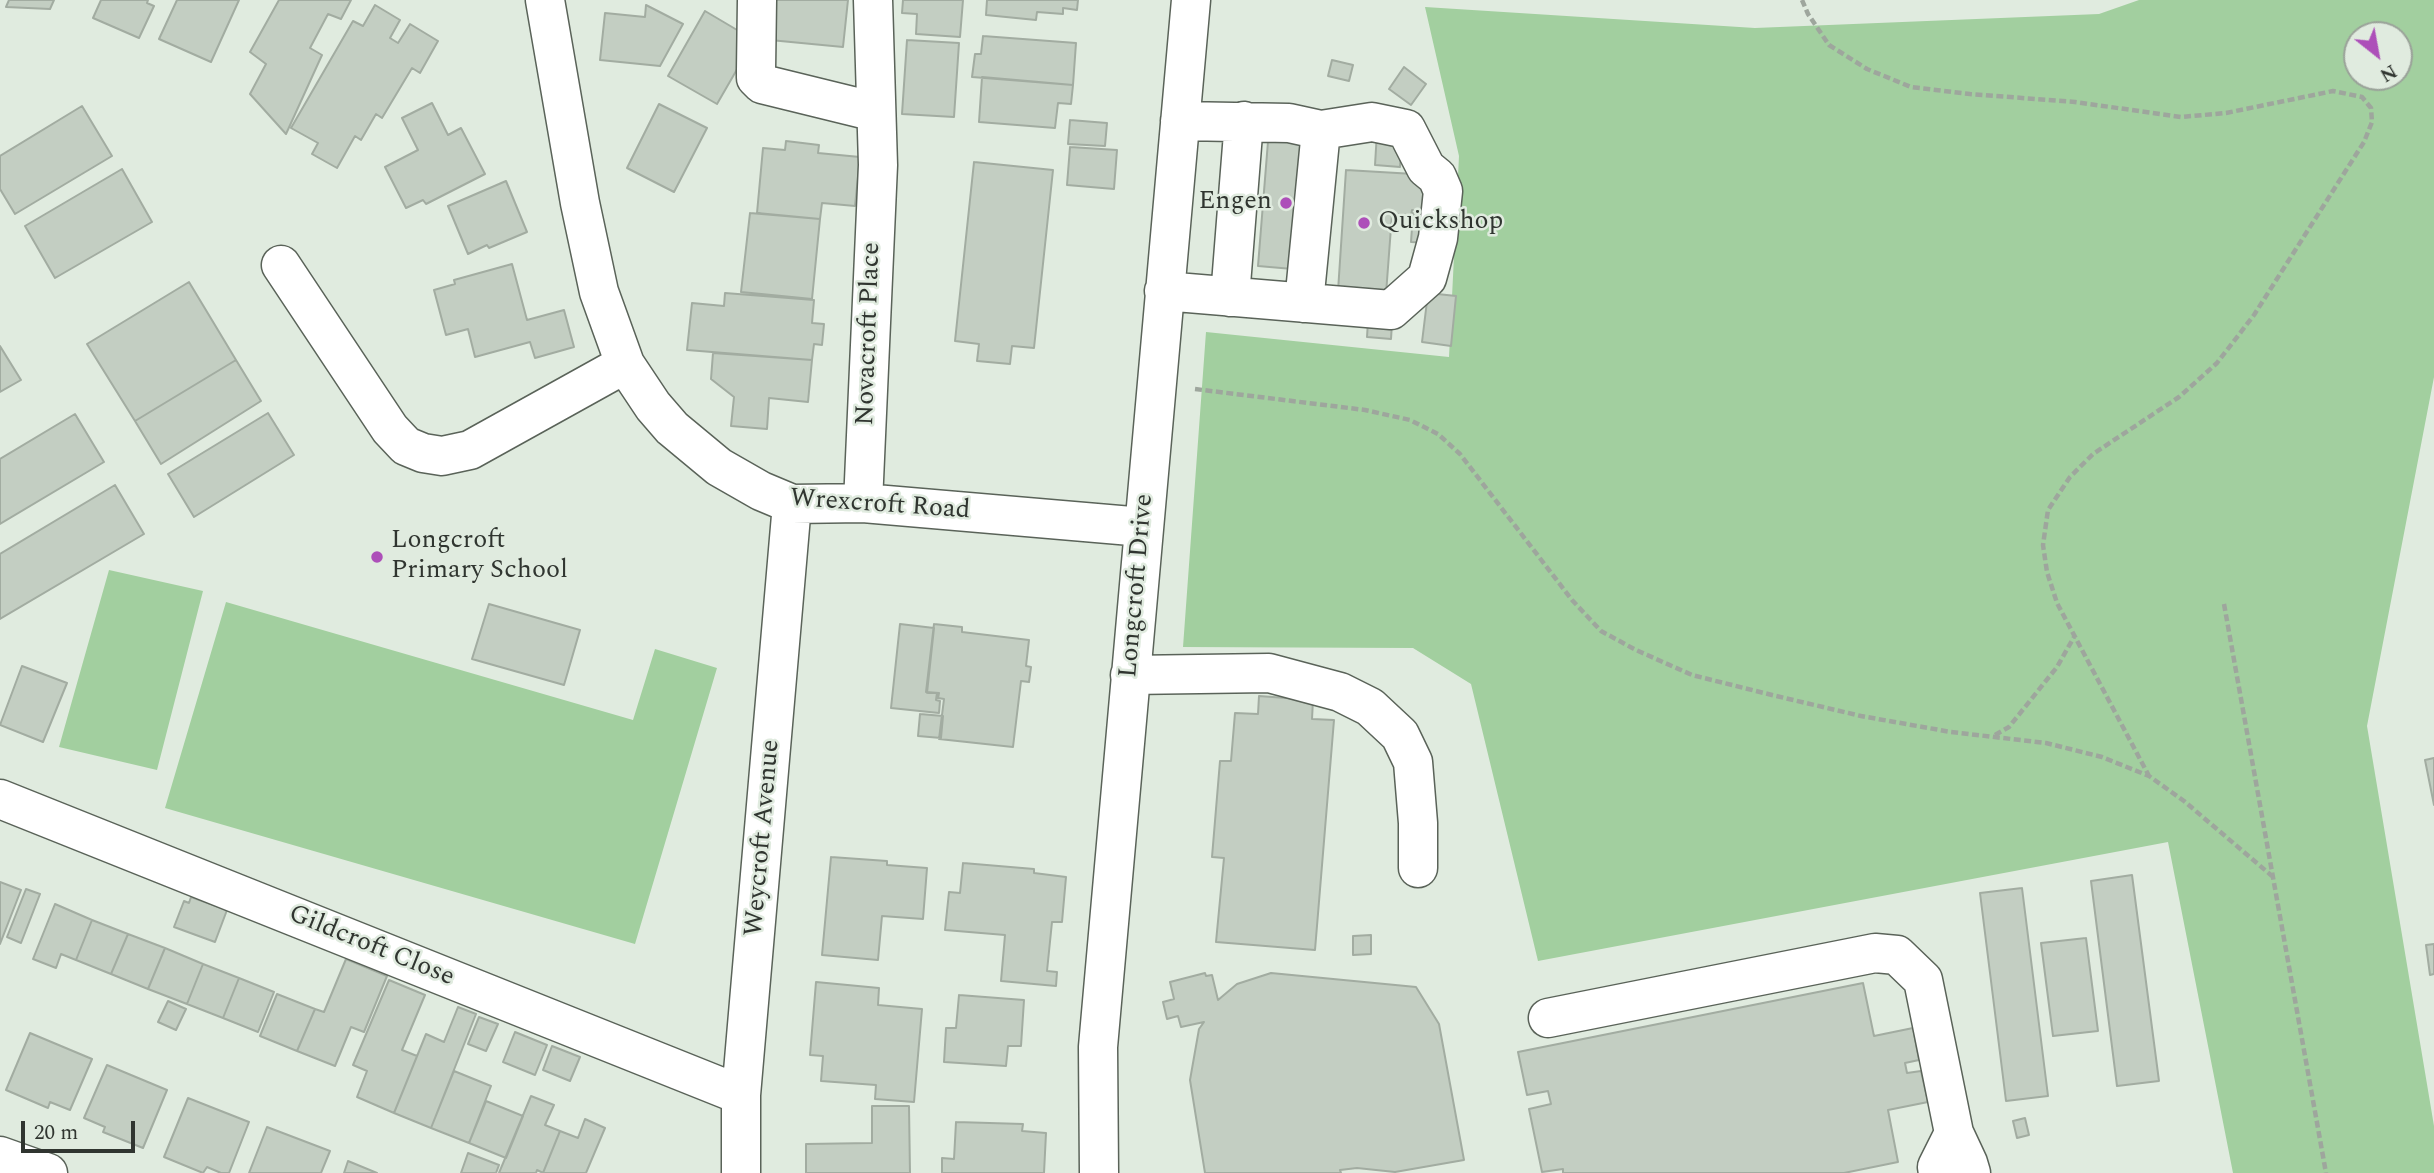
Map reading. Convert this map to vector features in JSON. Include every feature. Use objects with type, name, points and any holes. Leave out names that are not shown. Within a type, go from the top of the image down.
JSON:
[{"type":"street","points":[[757,0],[755,70],[756,78],[762,84],[876,112]]},
{"type":"street","name":"Novacroft Place","points":[[863,503],[878,165],[873,0]]},
{"type":"street","name":"Longcroft Drive","points":[[1099,1173],[1098,1047],[1191,0]]},
{"type":"street","name":"Wrexcroft Road","points":[[541,1],[599,292],[625,364],[653,406],[672,428],[719,467],[761,491],[792,504],[863,503],[1143,527]]},
{"type":"street","points":[[1164,292],[1391,310],[1427,278],[1438,238],[1443,191],[1437,177],[1426,168],[1406,130],[1372,122],[1321,130],[1289,123],[1180,121]]},
{"type":"street","points":[[1230,297],[1244,121]]},
{"type":"street","points":[[1304,303],[1321,130]]},
{"type":"street","points":[[281,265],[390,429],[405,446],[423,453],[442,456],[470,450],[625,364]]},
{"type":"street","name":"Weycroft Avenue","points":[[741,1173],[741,1096],[792,504]]},
{"type":"street","points":[[1130,675],[1269,673],[1340,692],[1370,707],[1400,735],[1413,762],[1418,823],[1418,868]]},
{"type":"street","name":"Gildcroft Close","points":[[0,799],[741,1096]]},
{"type":"street","points":[[1548,1018],[1875,953],[1897,955],[1923,980],[1954,1133],[1971,1173]]},
{"type":"street","points":[[1938,1173],[1937,1167],[1954,1133]]},
{"type":"street","points":[[0,1156],[48,1173]]},
{"type":"path","points":[[1802,0],[1829,46],[1867,69],[1911,87],[2075,102],[2181,117],[2226,113],[2333,91],[2362,97],[2371,108],[2372,122],[2364,142],[2253,314],[2217,363],[2179,397],[2093,454],[2070,477],[2048,510],[2043,545],[2047,572],[2057,603],[2149,776]]},
{"type":"path","points":[[1156,384],[1365,410],[1410,420],[1438,434],[1460,454],[1572,600],[1601,631],[1692,675],[1861,716],[1951,732],[2046,743],[2102,757],[2149,776],[2184,801],[2272,876]]},
{"type":"path","points":[[2224,604],[2326,1173]]},
{"type":"path","points":[[1994,736],[2009,727],[2050,676],[2074,636]]},
{"type":"green space","points":[[2139,0],[2434,0],[2434,377],[2367,726],[2434,1126],[2434,1173],[2233,1173],[2168,842],[1538,961],[1471,684],[1413,648],[1183,647],[1206,332],[1449,357],[1459,156],[1425,7],[1755,28],[2099,14]]},
{"type":"green space","points":[[109,570],[203,591],[157,770],[59,747]]},
{"type":"green space","points":[[226,602],[633,720],[655,649],[717,668],[635,944],[165,808]]},
{"type":"building","points":[[9,0],[54,0],[50,9],[6,7]]},
{"type":"building","points":[[101,0],[148,0],[147,3],[154,6],[139,38],[93,18]]},
{"type":"building","points":[[177,0],[239,0],[211,62],[159,39]]},
{"type":"building","points":[[279,0],[351,0],[341,19],[328,14],[310,48],[322,55],[286,134],[250,94],[266,64],[250,52]]},
{"type":"building","points":[[774,0],[848,0],[843,47],[770,40]]},
{"type":"building","points":[[903,0],[963,0],[960,37],[916,34],[917,14],[902,13]]},
{"type":"building","points":[[987,0],[1078,0],[1077,10],[1063,8],[1063,14],[1037,12],[1036,20],[986,15]]},
{"type":"building","points":[[375,5],[400,20],[390,38],[398,43],[410,24],[438,41],[420,73],[412,68],[382,118],[376,114],[361,140],[355,136],[337,168],[312,154],[318,143],[291,128],[353,21],[363,26]]},
{"type":"building","points":[[646,5],[683,24],[660,66],[600,60],[605,13],[645,17]]},
{"type":"building","points":[[705,11],[754,40],[717,104],[668,76]]},
{"type":"building","points":[[983,36],[1076,43],[1073,85],[972,77],[975,54],[981,54]]},
{"type":"building","points":[[907,40],[959,43],[954,117],[902,114]]},
{"type":"building","points":[[1332,60],[1353,65],[1349,81],[1328,76]]},
{"type":"building","points":[[1404,67],[1426,84],[1411,105],[1389,89]]},
{"type":"building","points":[[982,77],[1073,85],[1071,104],[1058,103],[1055,128],[979,122]]},
{"type":"building","points":[[432,103],[448,135],[461,128],[485,174],[426,204],[423,200],[406,208],[385,167],[418,150],[402,118]]},
{"type":"building","points":[[659,104],[707,128],[674,192],[627,168]]},
{"type":"building","points":[[82,106],[112,156],[15,214],[0,189],[0,156]]},
{"type":"building","points":[[1070,120],[1107,123],[1105,146],[1068,144]]},
{"type":"building","points":[[1269,129],[1315,133],[1304,270],[1258,266]]},
{"type":"building","points":[[1377,132],[1402,133],[1400,167],[1375,165]]},
{"type":"building","points":[[786,141],[819,145],[818,153],[860,157],[855,206],[822,203],[820,219],[757,213],[763,148],[785,150]]},
{"type":"building","points":[[1070,147],[1117,150],[1114,189],[1067,185]]},
{"type":"building","points":[[974,162],[1053,170],[1034,348],[1012,346],[1010,364],[977,361],[979,344],[955,341]]},
{"type":"building","points":[[122,169],[152,222],[55,278],[25,226]]},
{"type":"building","points":[[1346,170],[1414,174],[1434,211],[1412,210],[1411,215],[1392,214],[1386,294],[1338,291]]},
{"type":"building","points":[[506,181],[527,232],[468,254],[448,206]]},
{"type":"building","points":[[750,213],[820,219],[812,299],[741,292]]},
{"type":"building","points":[[1413,213],[1434,215],[1432,243],[1411,242]]},
{"type":"building","points":[[512,264],[527,320],[564,310],[574,347],[535,358],[530,342],[475,357],[468,329],[446,335],[434,290],[455,284],[454,280]]},
{"type":"building","points":[[189,282],[236,360],[135,421],[87,344]]},
{"type":"building","points":[[725,293],[814,300],[812,323],[824,324],[822,345],[814,344],[812,360],[687,350],[692,303],[724,306]]},
{"type":"building","points":[[1428,293],[1456,296],[1451,346],[1422,342]]},
{"type":"building","points":[[1368,321],[1392,323],[1391,339],[1367,337]]},
{"type":"building","points":[[0,346],[21,380],[0,392]]},
{"type":"building","points":[[713,353],[812,360],[808,402],[769,398],[767,429],[731,426],[734,397],[711,379]]},
{"type":"building","points":[[236,360],[261,401],[161,464],[135,421]]},
{"type":"building","points":[[268,413],[294,455],[194,517],[168,474]]},
{"type":"building","points":[[75,414],[104,462],[0,524],[0,459]]},
{"type":"building","points":[[115,485],[144,534],[0,619],[0,554]]},
{"type":"building","points":[[489,604],[580,630],[564,685],[472,659]]},
{"type":"building","points":[[900,624],[934,628],[927,693],[937,693],[936,700],[940,701],[939,713],[891,708]]},
{"type":"building","points":[[934,624],[962,627],[962,632],[1029,640],[1026,666],[1031,667],[1029,682],[1021,681],[1013,747],[939,739],[944,699],[938,698],[939,693],[926,692]]},
{"type":"building","points":[[22,666],[67,683],[43,742],[0,725]]},
{"type":"building","points":[[1259,696],[1313,700],[1312,719],[1334,720],[1315,950],[1216,942],[1224,858],[1212,857],[1220,761],[1231,761],[1235,713],[1258,714]]},
{"type":"building","points":[[920,714],[943,716],[941,738],[918,736]]},
{"type":"building","points":[[2434,758],[2434,805],[2425,760]]},
{"type":"building","points":[[831,857],[887,861],[887,865],[927,868],[923,919],[882,916],[878,960],[822,955]]},
{"type":"building","points":[[963,863],[1034,869],[1034,873],[1066,877],[1062,922],[1052,922],[1047,971],[1057,972],[1056,986],[1001,981],[1005,935],[945,930],[949,892],[960,893]]},
{"type":"building","points":[[2132,875],[2159,1081],[2117,1086],[2091,881]]},
{"type":"building","points":[[0,882],[21,890],[0,944]]},
{"type":"building","points":[[2022,888],[2048,1096],[2006,1101],[1980,893]]},
{"type":"building","points":[[26,889],[40,894],[21,943],[7,937]]},
{"type":"building","points":[[191,897],[227,910],[215,942],[174,927],[184,901],[189,903]]},
{"type":"building","points":[[55,904],[92,920],[76,960],[61,954],[56,968],[33,959]]},
{"type":"building","points":[[92,920],[128,934],[111,974],[76,960]]},
{"type":"building","points":[[128,934],[165,948],[148,989],[111,974]]},
{"type":"building","points":[[1371,935],[1371,954],[1353,955],[1353,936]]},
{"type":"building","points":[[2086,938],[2098,1031],[2053,1036],[2041,943]]},
{"type":"building","points":[[2434,944],[2434,974],[2430,975],[2426,945]]},
{"type":"building","points":[[165,948],[203,964],[187,1004],[148,989]]},
{"type":"building","points":[[346,959],[387,976],[364,1032],[351,1027],[335,1066],[297,1051],[315,1009],[324,1012]]},
{"type":"building","points":[[203,964],[239,978],[223,1018],[187,1004]]},
{"type":"building","points":[[1205,973],[1206,976],[1212,975],[1218,1000],[1237,984],[1271,973],[1416,987],[1439,1024],[1464,1160],[1395,1172],[1357,1168],[1340,1170],[1341,1173],[1205,1173],[1190,1080],[1199,1029],[1204,1022],[1181,1027],[1178,1016],[1167,1019],[1163,1002],[1174,999],[1170,982]]},
{"type":"building","points":[[239,978],[274,992],[258,1032],[223,1018]]},
{"type":"building","points":[[389,980],[425,995],[402,1050],[417,1056],[394,1113],[357,1097],[367,1071],[353,1065]]},
{"type":"building","points":[[816,982],[879,988],[878,1005],[922,1009],[914,1102],[875,1099],[876,1085],[821,1081],[823,1056],[810,1055]]},
{"type":"building","points":[[1863,983],[1874,1036],[1913,1028],[1919,1060],[1905,1063],[1907,1073],[1921,1071],[1928,1102],[1888,1110],[1898,1162],[1844,1173],[1563,1173],[1563,1169],[1542,1172],[1529,1109],[1551,1104],[1548,1091],[1527,1095],[1518,1052]]},
{"type":"building","points":[[277,994],[315,1009],[297,1051],[260,1036]]},
{"type":"building","points":[[959,995],[1024,1000],[1021,1046],[1008,1046],[1006,1066],[944,1062],[946,1028],[956,1028]]},
{"type":"building","points":[[168,1001],[186,1009],[176,1030],[158,1022]]},
{"type":"building","points":[[458,1007],[476,1014],[431,1128],[394,1113],[426,1034],[444,1042]]},
{"type":"building","points":[[479,1017],[498,1024],[486,1051],[468,1044]]},
{"type":"building","points":[[515,1032],[547,1045],[535,1075],[503,1062]]},
{"type":"building","points":[[30,1033],[92,1059],[70,1110],[50,1102],[48,1108],[6,1090]]},
{"type":"building","points":[[552,1046],[580,1057],[570,1081],[543,1070]]},
{"type":"building","points":[[107,1065],[167,1090],[143,1148],[103,1132],[105,1127],[84,1118]]},
{"type":"building","points":[[454,1071],[491,1086],[469,1143],[431,1128]]},
{"type":"building","points":[[531,1096],[554,1105],[545,1125],[560,1131],[543,1173],[537,1170],[536,1173],[499,1173]]},
{"type":"building","points":[[188,1098],[249,1122],[229,1173],[221,1173],[207,1167],[203,1173],[164,1157]]},
{"type":"building","points":[[486,1101],[523,1116],[506,1158],[469,1143]]},
{"type":"building","points":[[872,1106],[909,1106],[910,1173],[806,1173],[806,1144],[872,1143]]},
{"type":"building","points":[[2025,1118],[2029,1135],[2017,1138],[2013,1121]]},
{"type":"building","points":[[585,1119],[605,1128],[586,1173],[543,1173],[560,1131],[578,1138]]},
{"type":"building","points":[[956,1122],[1023,1124],[1022,1131],[1046,1133],[1044,1173],[942,1173],[942,1158],[954,1159]]},
{"type":"building","points":[[267,1127],[330,1151],[321,1173],[249,1173]]},
{"type":"building","points":[[468,1153],[499,1165],[496,1173],[461,1173]]},
{"type":"building","points":[[348,1161],[377,1173],[344,1173]]},
{"type":"place","name":"Engen","points":[[1286,203]]},
{"type":"place","name":"Quickshop","points":[[1364,223]]},
{"type":"place","name":"Longcroft Primary School","points":[[377,557]]}]
